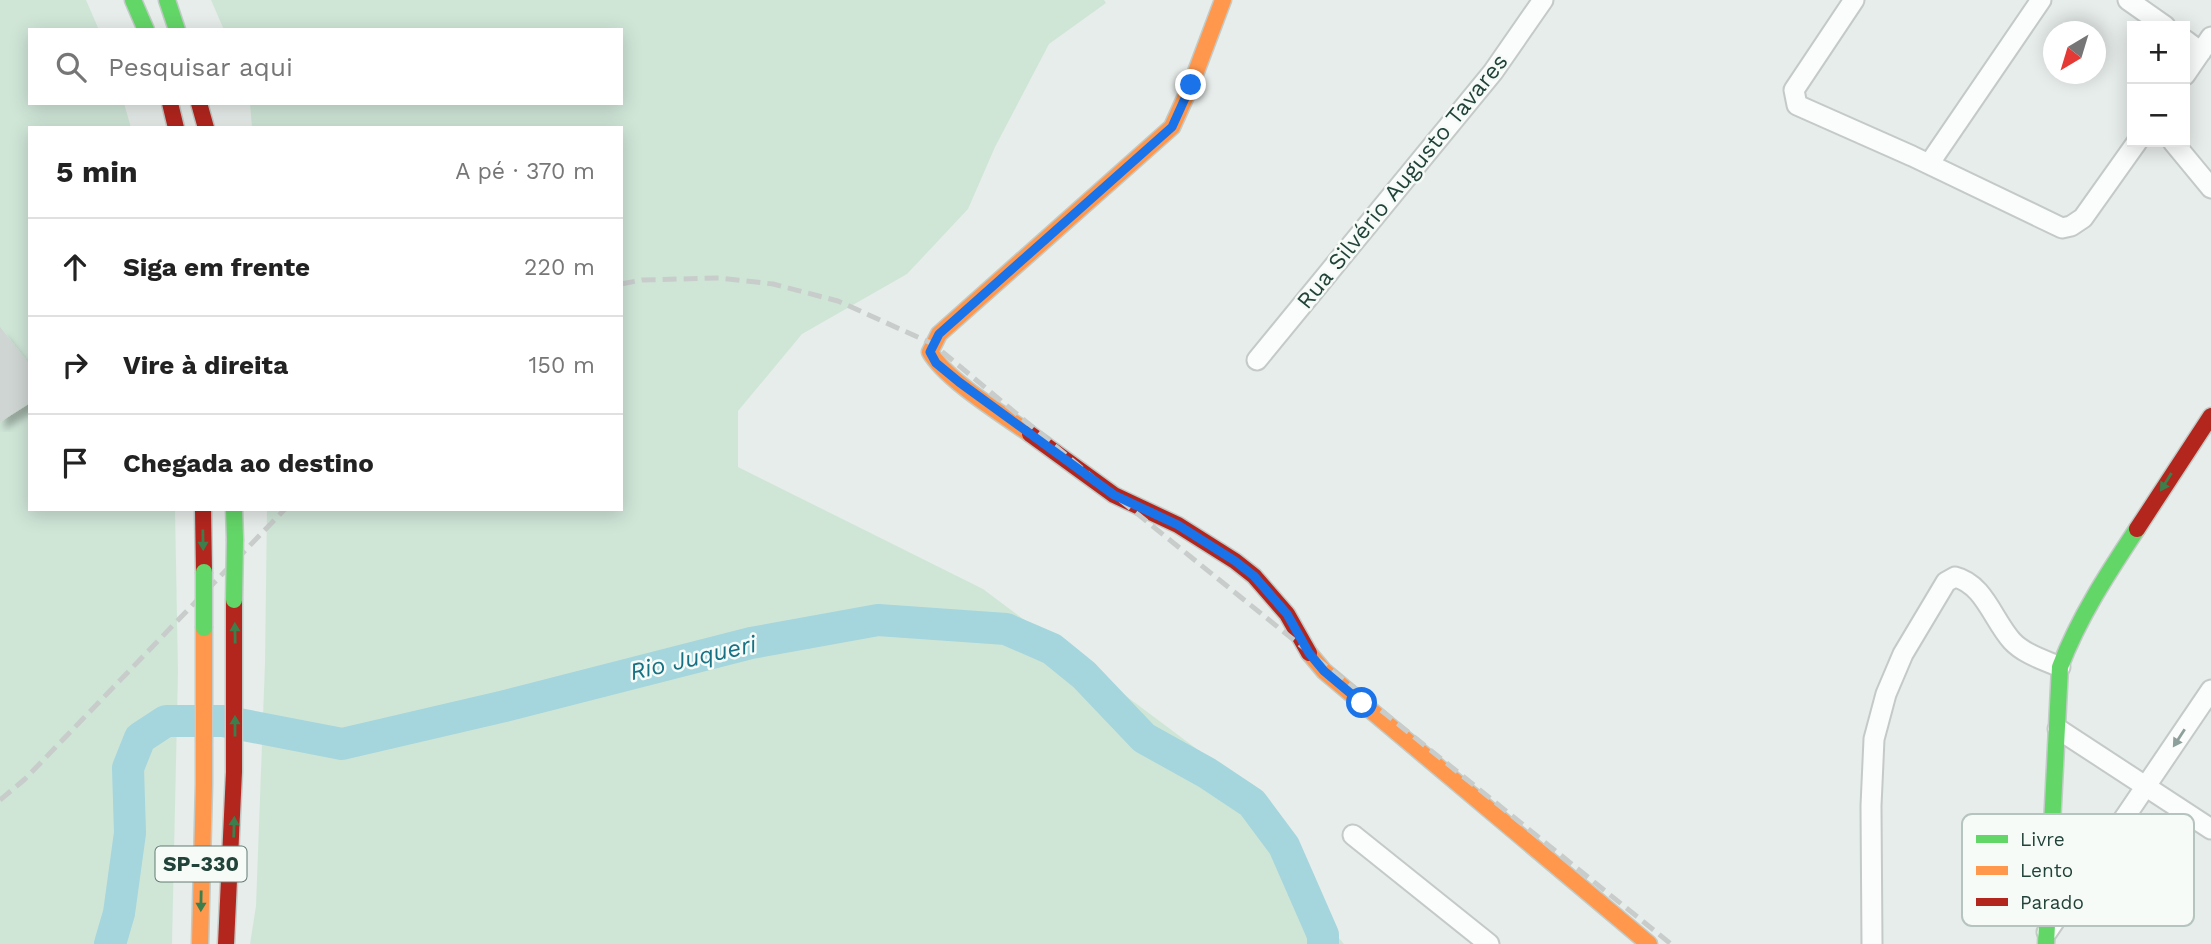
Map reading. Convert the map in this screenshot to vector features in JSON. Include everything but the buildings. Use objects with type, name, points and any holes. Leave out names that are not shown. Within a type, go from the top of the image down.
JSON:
[{"type":"main road","points":[[133,0],[145,28]]},
{"type":"main road","points":[[167,0],[176,28]]},
{"type":"main road","points":[[1223,0],[1172,127],[939,334],[930,352],[936,363],[959,382],[1114,495],[1178,525],[1254,576],[1287,614],[1309,653],[1324,671],[1641,942]]},
{"type":"main road","points":[[170,105],[176,126]]},
{"type":"main road","points":[[200,105],[205,126]]},
{"type":"main road","points":[[2053,814],[2060,667],[2069,643],[2094,596],[2208,423]]},
{"type":"main road","name":"SP-330","points":[[200,944],[204,784],[203,511]]},
{"type":"main road","name":"SP-330","points":[[226,944],[233,862],[235,786],[234,511]]},
{"type":"street","name":"Rua Silvério Augusto Tavares","points":[[1257,360],[1493,72],[1543,0]]},
{"type":"street","points":[[1854,0],[1794,90],[1797,105],[2062,228],[2083,218],[2133,147]]},
{"type":"street","points":[[1929,164],[2041,0]]},
{"type":"street","points":[[2129,0],[2158,21]]},
{"type":"street","points":[[2190,68],[2206,44]]},
{"type":"street","points":[[2177,147],[2211,188]]},
{"type":"street","points":[[1872,944],[1871,806],[1874,739],[1886,694],[1903,654],[1946,582],[1955,577],[1972,584],[2013,642],[2024,651],[2060,667]]},
{"type":"street","points":[[2129,814],[2211,690]]},
{"type":"street","points":[[2058,729],[2189,814]]},
{"type":"street","points":[[2194,817],[2211,829]]},
{"type":"street","points":[[1353,835],[1489,944]]},
{"type":"green space","points":[[0,0],[86,0],[98,28],[28,28],[28,105],[125,105],[130,126],[28,126],[28,511],[175,511],[178,672],[172,944],[0,944]]},
{"type":"green space","points":[[211,0],[1104,0],[1106,3],[1049,44],[995,147],[968,209],[907,274],[802,334],[738,411],[738,467],[983,589],[1261,797],[1337,936],[1344,944],[250,944],[256,906],[265,663],[267,511],[623,511],[623,126],[252,126],[250,105],[623,105],[623,28],[223,28]]},
{"type":"waterway","name":"Rio Juqueri","points":[[110,944],[119,913],[130,833],[128,768],[140,738],[166,721],[223,721],[342,744],[505,706],[751,643],[878,620],[1006,629],[1052,649],[1084,675],[1144,738],[1207,773],[1252,803],[1284,846],[1323,935],[1323,944]]},
{"type":"railway","points":[[623,284],[642,280],[719,278],[773,284],[838,301],[933,344],[1114,495],[1671,944]]},
{"type":"railway","points":[[0,800],[25,779],[283,511]]},
{"type":"traffic: fast","points":[[133,0],[145,28]]},
{"type":"traffic: fast","points":[[167,0],[176,28]]},
{"type":"traffic: fast","points":[[234,511],[235,539]]},
{"type":"traffic: fast","points":[[2053,814],[2060,667],[2085,613],[2137,529]]},
{"type":"traffic: fast","points":[[234,600],[235,539]]},
{"type":"traffic: fast","points":[[204,572],[204,628]]},
{"type":"traffic: fast","points":[[2046,944],[2047,926]]},
{"type":"traffic: slow","points":[[1030,434],[961,385],[930,352],[939,334],[1172,127],[1223,0]]},
{"type":"traffic: slow","points":[[200,944],[204,628]]},
{"type":"traffic: slow","points":[[1309,653],[1324,671],[1649,944]]},
{"type":"traffic: jam","points":[[170,105],[176,126]]},
{"type":"traffic: jam","points":[[200,105],[205,126]]},
{"type":"traffic: jam","points":[[2137,529],[2211,416]]},
{"type":"traffic: jam","points":[[1030,434],[1114,495],[1178,525],[1235,561],[1254,576],[1287,614],[1309,653]]},
{"type":"traffic: jam","points":[[203,511],[204,572]]},
{"type":"traffic: jam","points":[[226,944],[234,772],[234,600]]},
{"type":"route","points":[[1191,85],[1172,127],[939,334],[930,352],[936,363],[959,382],[1086,476],[1114,495],[1178,525],[1254,576],[1287,614],[1309,653],[1324,671],[1362,703]]}]
